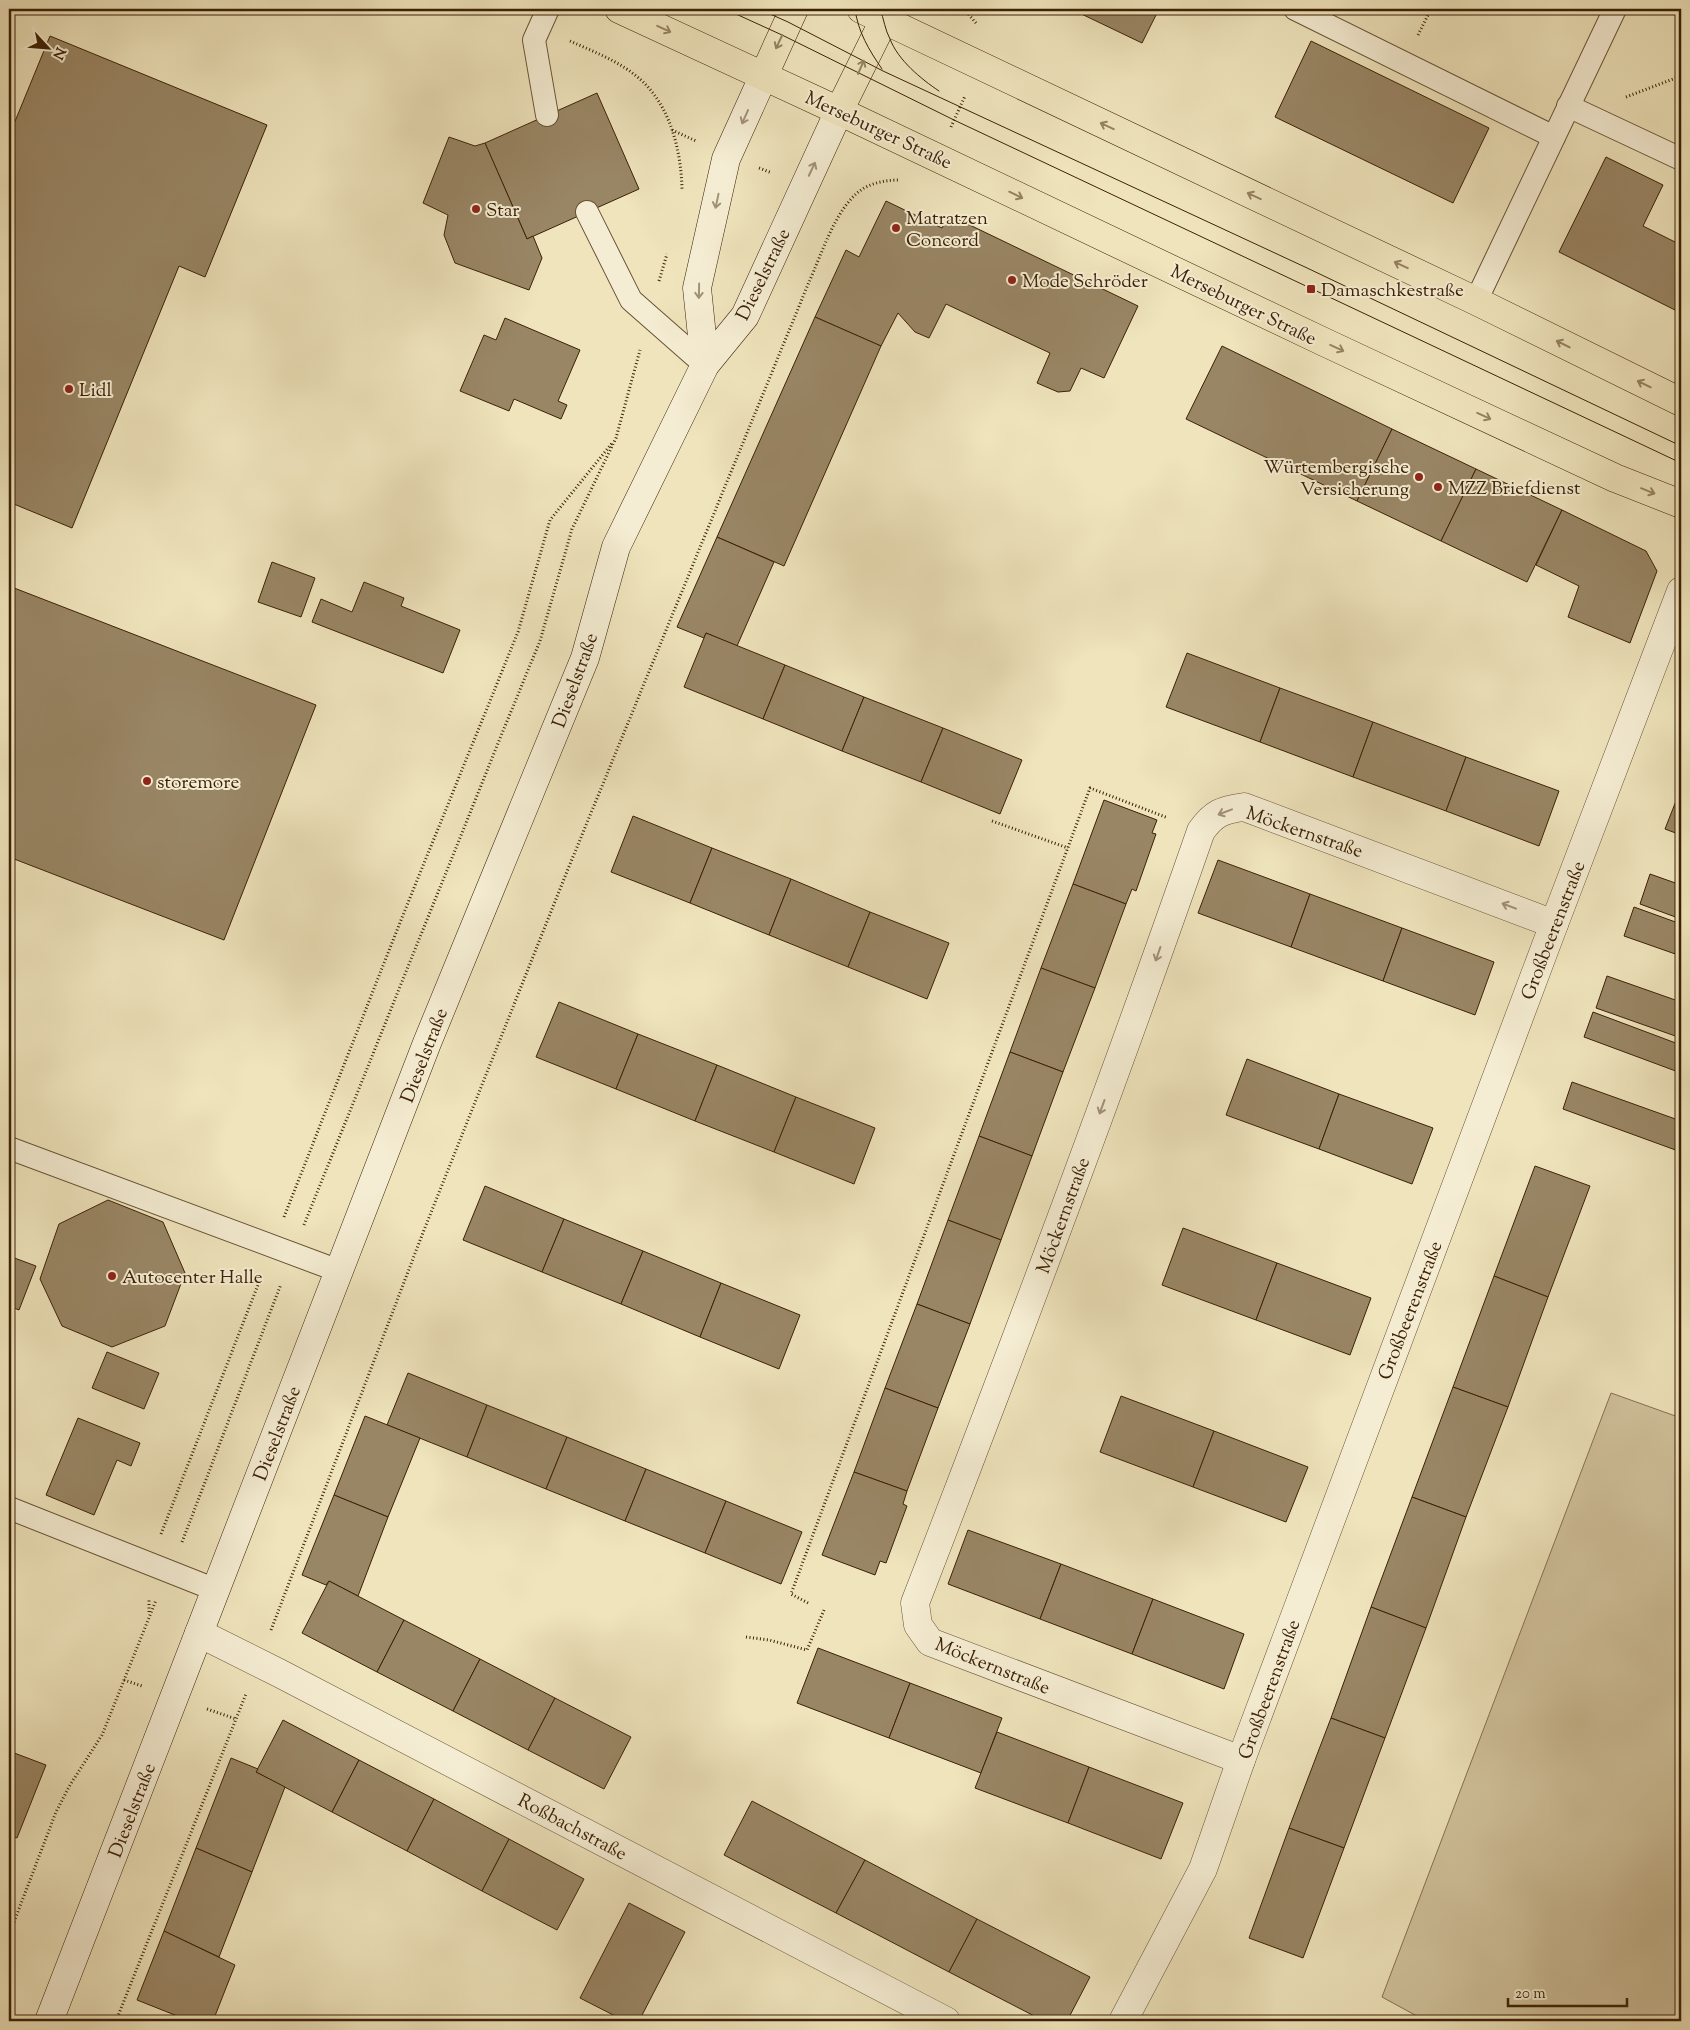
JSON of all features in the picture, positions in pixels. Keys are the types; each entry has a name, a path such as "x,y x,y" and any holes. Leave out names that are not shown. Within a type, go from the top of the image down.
{"main road":[{"name":"Merseburger Straße","path":"619,9 764,75 1606,474 1681,504"},
{"path":"764,75 794,9"},
{"path":"840,111 878,12 980,65 1476,301 1681,402"}],"street":[{"path":"705,365 697,288 726,159 764,75"},
{"name":"Dieselstraße","path":"49,2021 441,1009 585,658 616,546 705,365 745,316 840,111"},
{"name":"Großbeerenstraße","path":"1123,2021 1203,1869 1241,1760 1554,924 1681,591"},
{"name":"Möckernstraße","path":"1241,1760 930,1642 918,1625 915,1602 1008,1361 1144,996 1201,831 1211,818 1227,809 1244,807 1554,924"},
{"name":"Roßbachstraße","path":"199,1633 946,2021"}],"lane":[{"path":"1295,9 1554,137"},
{"path":"1476,301 1615,9"},
{"path":"544,18 534,40 547,115"},
{"path":"1568,106 1681,159"},
{"path":"587,212 631,300 705,365"},
{"path":"9,1148 339,1271"},
{"path":"9,1508 216,1590"}],"path":[{"path":"501,9 544,18 601,55 635,74 658,100 672,130"},
{"path":"116,2021 258,1663 424,1230 568,869 832,232 852,197 866,187 885,181 899,180 923,184 980,65"},
{"path":"9,1936 56,1812 70,1785 102,1734 149,1614 160,1568 283,1250 403,915 518,632 550,520 616,438 572,529 540,641 466,822 283,1250 160,1568 149,1614"},
{"path":"808,1603 791,1594 1090,788 1201,831"},
{"path":"992,820 1068,848"},
{"path":"746,1637 770,1640 807,1650 824,1610"}],"shaded area":[{"path":"1611,1393 1681,1418 1681,2021 1426,2021 1382,1997"}],"building":[{"path":"1071,9 1159,9 1142,43"},
{"name":"Lidl","path":"50,36 267,125 205,277 179,266 72,528 9,502 9,136"},
{"path":"1311,41 1489,128 1453,203 1275,117"},
{"path":"597,93 639,189 527,239 485,143"},
{"name":"Star","path":"449,137 475,146 485,143 527,239 533,236 542,258 529,290 455,263 444,235 448,215 423,203"},
{"path":"1606,157 1663,185 1643,226 1681,245 1681,313 1559,252"},
{"path":"886,201 942,228 949,215 1138,306 1104,378 1081,368 1070,391 1058,392 1037,383 1050,353 946,304 929,338 915,332 898,313 881,346 815,317 846,250 859,257"},
{"path":"815,317 881,346 784,566 717,537"},
{"path":"505,318 580,350 558,401 567,405 561,419 514,399 509,411 460,391 484,335 496,340"},
{"path":"1222,346 1392,429 1357,501 1186,419"},
{"path":"1392,429 1476,469 1441,541 1357,501"},
{"path":"1476,469 1562,510 1527,582 1441,541"},
{"path":"1562,510 1646,551 1657,571 1630,643 1568,617 1579,586 1536,565"},
{"path":"717,537 774,562 737,646 706,633 704,638 677,627"},
{"path":"272,562 315,578 301,617 258,602"},
{"path":"364,582 404,598 401,606 460,630 443,673 312,622 321,599 352,612"},
{"name":"storemore","path":"9,586 316,705 224,940 9,857"},
{"path":"706,633 785,665 763,719 684,687"},
{"path":"1187,653 1280,688 1260,742 1166,707"},
{"path":"785,665 864,697 842,751 763,719"},
{"path":"1280,688 1373,722 1353,777 1260,742"},
{"path":"864,697 943,728 921,782 842,751"},
{"path":"1373,722 1466,757 1446,811 1353,777"},
{"path":"943,728 1022,760 1000,814 921,782"},
{"path":"1466,757 1559,791 1539,846 1446,811"},
{"path":"1104,800 1157,820 1152,833 1156,834 1136,891 1132,889 1126,904 1073,884"},
{"path":"1676,801 1681,803 1681,835 1665,829"},
{"path":"633,816 712,848 690,903 611,872"},
{"path":"712,848 791,879 769,935 690,903"},
{"path":"1218,860 1310,894 1291,947 1198,913"},
{"path":"1650,874 1681,885 1681,919 1640,904"},
{"path":"791,879 870,912 848,967 769,935"},
{"path":"1073,884 1126,904 1095,988 1041,968"},
{"path":"1310,894 1402,928 1383,981 1291,947"},
{"path":"1634,907 1681,924 1681,956 1624,936"},
{"path":"870,912 949,943 927,999 848,967"},
{"path":"1402,928 1494,962 1475,1015 1383,981"},
{"path":"1041,968 1095,988 1063,1072 1010,1052"},
{"path":"1607,976 1681,1002 1681,1038 1596,1008"},
{"path":"559,1002 638,1034 616,1089 536,1057"},
{"path":"1593,1012 1681,1045 1681,1073 1584,1037"},
{"path":"638,1034 717,1065 695,1121 616,1089"},
{"path":"1010,1052 1063,1072 1032,1156 979,1136"},
{"path":"1247,1059 1339,1094 1319,1149 1226,1115"},
{"path":"717,1065 796,1097 774,1152 695,1121"},
{"path":"1572,1082 1681,1121 1681,1152 1563,1109"},
{"path":"1339,1094 1433,1128 1412,1184 1319,1149"},
{"path":"796,1097 875,1128 854,1184 774,1152"},
{"path":"979,1136 1032,1156 1001,1240 948,1220"},
{"path":"1535,1166 1590,1186 1548,1297 1494,1276"},
{"path":"485,1186 564,1219 542,1272 463,1240"},
{"name":"Autocenter Halle","path":"108,1200 163,1222 185,1273 165,1326 112,1347 62,1326 40,1279 59,1224"},
{"path":"564,1219 643,1251 621,1304 542,1272"},
{"path":"948,1220 1001,1240 970,1324 917,1304"},
{"path":"1183,1228 1277,1263 1256,1320 1162,1285"},
{"path":"643,1251 721,1283 700,1337 621,1304"},
{"path":"9,1256 36,1266 19,1310 9,1306"},
{"path":"1277,1263 1371,1298 1350,1355 1256,1320"},
{"path":"1494,1276 1548,1297 1508,1407 1453,1387"},
{"path":"721,1283 800,1315 779,1369 700,1337"},
{"path":"917,1304 970,1324 938,1408 885,1388"},
{"path":"107,1352 159,1373 144,1409 92,1388"},
{"path":"408,1373 487,1405 467,1457 387,1425"},
{"path":"1453,1387 1508,1407 1466,1517 1412,1497"},
{"path":"885,1388 938,1408 907,1491 854,1472"},
{"path":"1121,1396 1214,1431 1193,1487 1100,1452"},
{"path":"487,1405 567,1437 546,1489 467,1457"},
{"path":"365,1416 420,1438 388,1517 334,1495"},
{"path":"78,1418 140,1443 131,1466 117,1460 94,1515 46,1495"},
{"path":"1214,1431 1308,1467 1286,1522 1193,1487"},
{"path":"567,1437 646,1469 625,1521 546,1489"},
{"path":"646,1469 726,1501 705,1553 625,1521"},
{"path":"854,1472 907,1491 903,1504 907,1506 886,1563 880,1561 875,1575 822,1555"},
{"path":"334,1495 388,1517 358,1596 329,1581 326,1585 302,1575"},
{"path":"1412,1497 1466,1517 1426,1628 1371,1607"},
{"path":"726,1501 802,1532 781,1584 705,1553"},
{"path":"968,1530 1061,1564 1040,1619 948,1584"},
{"path":"1061,1564 1153,1599 1132,1654 1040,1619"},
{"path":"329,1581 404,1620 377,1672 302,1633"},
{"path":"1153,1599 1244,1634 1224,1689 1132,1654"},
{"path":"1371,1607 1426,1628 1385,1738 1331,1718"},
{"path":"404,1620 480,1659 453,1711 377,1672"},
{"path":"818,1648 910,1683 889,1738 797,1703"},
{"path":"480,1659 555,1698 528,1750 453,1711"},
{"path":"910,1683 1002,1718 981,1773 889,1738"},
{"path":"555,1698 631,1737 604,1789 528,1750"},
{"path":"1331,1718 1385,1738 1344,1848 1289,1828"},
{"path":"283,1720 359,1760 332,1812 256,1772"},
{"path":"997,1732 1089,1767 1068,1823 975,1788"},
{"path":"9,1751 46,1765 17,1838 9,1835"},
{"path":"231,1758 258,1769 256,1772 285,1787 252,1872 196,1848"},
{"path":"359,1760 434,1799 407,1851 332,1812"},
{"path":"1089,1767 1183,1803 1161,1859 1068,1823"},
{"path":"434,1799 509,1839 482,1891 407,1851"},
{"path":"752,1801 865,1860 836,1913 724,1855"},
{"path":"1289,1828 1344,1848 1303,1958 1249,1938"},
{"path":"509,1839 584,1879 557,1930 482,1891"},
{"path":"196,1848 252,1872 219,1957 164,1931"},
{"path":"865,1860 977,1919 949,1972 836,1913"},
{"path":"629,1903 685,1932 639,2021 625,2021 580,1998"},
{"path":"977,1919 1090,1977 1067,2021 1044,2021 949,1972"},
{"path":"164,1931 235,1965 213,2021 190,2021 137,2000"}],"tram line":[{"path":"725,9 954,120 1681,463"},
{"path":"759,9 883,71 1305,267 1681,446"},
{"path":"855,9 856,17 865,40 882,69"},
{"path":"880,9 888,36 898,54 918,75 939,91"}],"place":[{"name":"Star","path":"476,209"},
{"name":"Matratzen Concord","path":"896,228"},
{"name":"Mode Schröder","path":"1012,280"},
{"name":"Damaschkestraße","path":"1311,289"},
{"name":"Lidl","path":"69,389"},
{"name":"Würtembergische Versicherung","path":"1419,477"},
{"name":"MZZ Briefdienst","path":"1438,487"},
{"name":"storemore","path":"147,781"},
{"name":"Autocenter Halle","path":"112,1276"}]}
